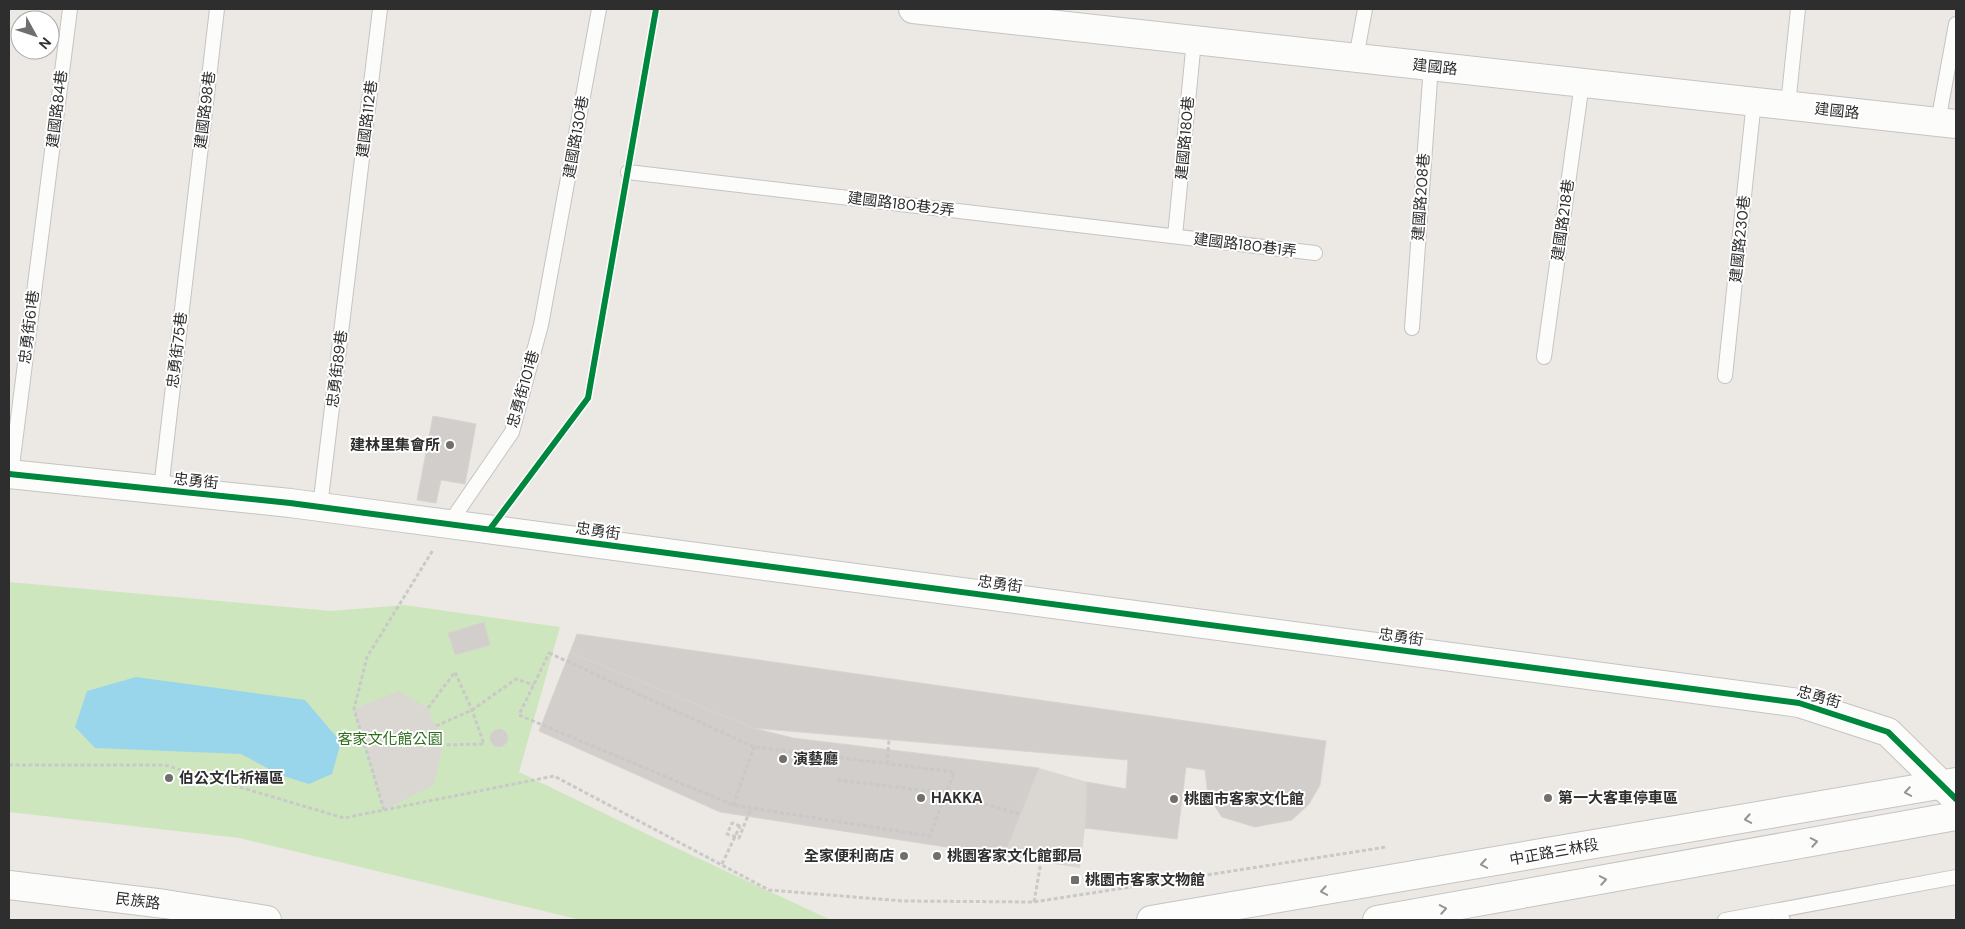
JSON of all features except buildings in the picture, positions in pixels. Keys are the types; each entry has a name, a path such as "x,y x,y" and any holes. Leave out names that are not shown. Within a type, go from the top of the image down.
{"street":[{"name":"建國路","path":"914,9 1947,123"},
{"name":"忠勇街","path":"10,474 320,507 1799,702 1888,732 1951,789"},
{"name":"中正路三林段","path":"1151,920 1951,789"},
{"path":"1377,920 1956,816"},
{"name":"民族路","path":"9,886 165,904 267,920"}],"lane":[{"name":"建國路84巷","path":"48,180 70,9"},
{"name":"建國路98巷","path":"193,211 217,9"},
{"name":"建國路112巷","path":"353,230 380,9"},
{"name":"建國路130巷","path":"552,266 599,9"},
{"path":"1356,58 1365,9"},
{"path":"1788,105 1798,9"},
{"path":"1947,123 1956,24"},
{"name":"建國路180巷","path":"1175,236 1194,40"},
{"name":"建國路208巷","path":"1412,328 1431,66"},
{"name":"建國路218巷","path":"1544,357 1582,83"},
{"name":"建國路230巷","path":"1725,376 1754,101"},
{"name":"建國路180巷2弄","path":"628,172 1175,236"},
{"name":"忠勇街61巷","path":"10,474 48,180"},
{"name":"忠勇街75巷","path":"160,490 193,211"},
{"name":"忠勇街89巷","path":"320,507 353,230"},
{"name":"建國路180巷1弄","path":"1175,236 1315,253"},
{"name":"忠勇街101巷","path":"448,524 512,432 541,325 552,266"},
{"path":"1725,920 1778,916 1956,877"}],"path":[{"path":"384,810 354,709 367,658 448,524"},
{"path":"549,653 754,747 954,772 930,836 733,805 520,715 534,685 549,653"},
{"path":"428,708 455,672 472,710 484,744 443,745"},
{"path":"436,726 472,710 516,680 534,685"},
{"path":"887,764 889,740"},
{"path":"733,805 754,747"},
{"path":"9,766 165,765 344,818 554,776 769,890 903,901 1034,902 1395,846"},
{"path":"837,780 946,794 1020,814"},
{"path":"722,864 740,826 732,822 727,834 739,838 751,808"},
{"path":"1034,902 1041,862"}],"green space":[{"name":"客家文化館公園","path":"9,582 331,611 404,605 560,627 519,772 831,920 581,920 239,838 9,812"}],"shaded area":[{"path":"399,691 428,708 443,745 434,785 384,810 354,709"},
{"path":"1039,768 1087,782 1085,828 1080,868 1004,856"}],"water":[{"path":"136,677 305,700 341,742 332,774 309,784 280,775 241,754 95,748 75,727 87,691"}],"cycle path":[{"path":"490,529 588,398 656,9"},
{"path":"9,474 290,503 1799,703 1888,732 1956,799"}],"place":[{"name":"建林里集會所","path":"450,445"},
{"name":"演藝廳","path":"783,759"},
{"name":"伯公文化祈福區","path":"169,778"},
{"name":"HAKKA","path":"921,798"},
{"name":"第一大客車停車區","path":"1548,798"},
{"name":"桃園市客家文化館","path":"1174,799"},
{"name":"全家便利商店","path":"904,856"},
{"name":"桃園客家文化館郵局","path":"937,856"},
{"name":"桃園市客家文物館","path":"1075,880"}]}
